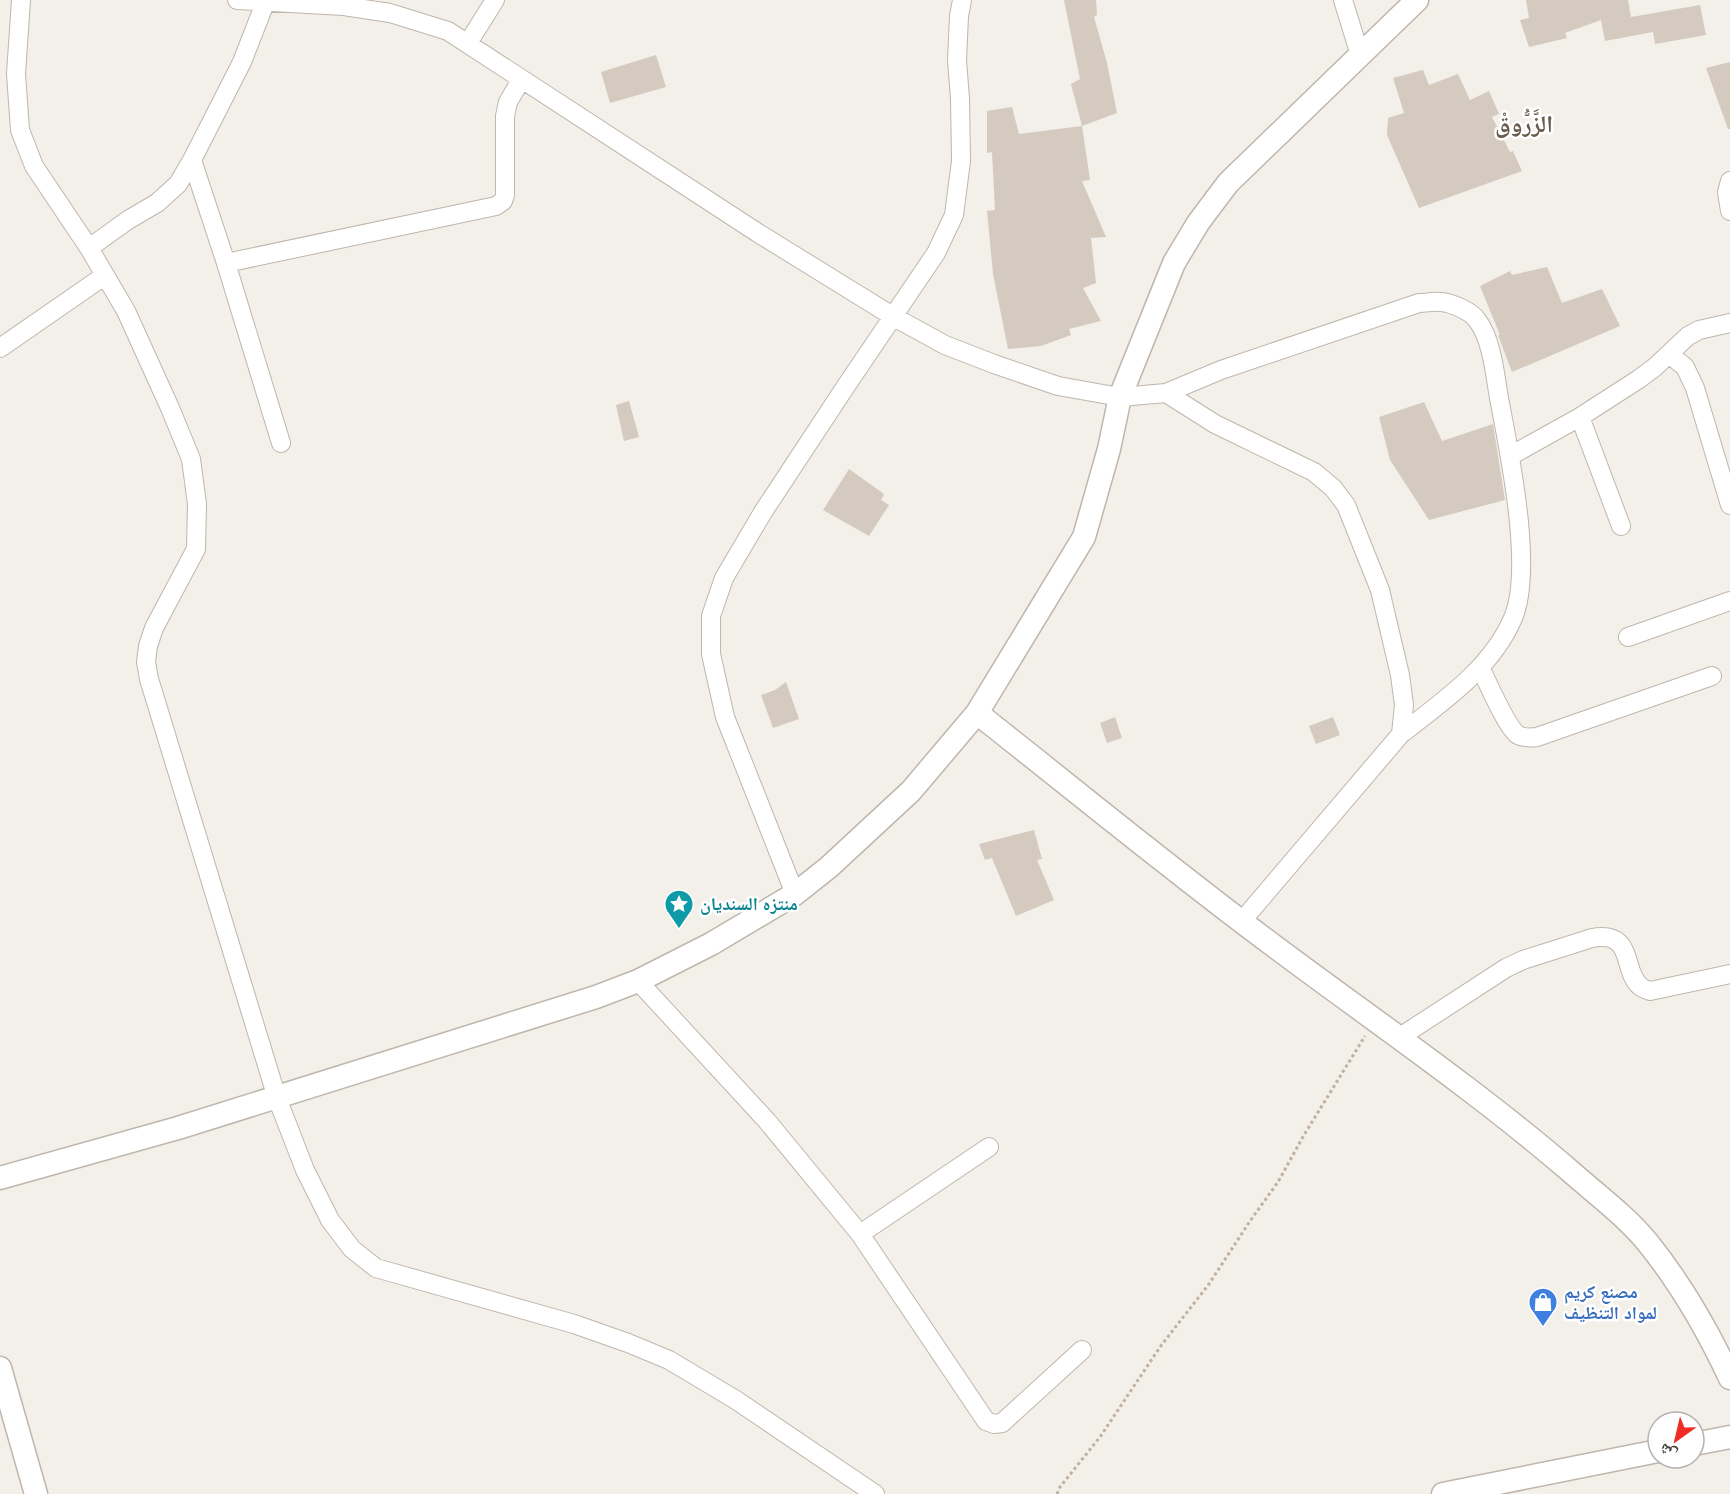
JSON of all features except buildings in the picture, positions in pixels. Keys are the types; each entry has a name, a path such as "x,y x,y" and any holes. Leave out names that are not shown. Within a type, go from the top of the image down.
{"street":[{"path":"21,0 15,74 20,130 33,166 89,248 126,311 191,459 197,504 196,549 154,628 146,662 154,702 277,1098 305,1170 330,1220 352,1249 376,1268 574,1324 669,1360 736,1400 875,1494"},
{"path":"237,0 344,6 390,13 448,31 758,233 894,317 945,345 1058,386 1120,397 1167,393 1221,370 1419,303 1441,302 1460,308 1477,319 1489,344 1510,456 1521,566 1514,616 1501,641 1480,667 1401,734 1241,922"},
{"path":"468,43 495,0"},
{"path":"795,894 724,717 711,654 711,616 724,578 763,512 936,253 954,215 961,161 957,60 958,16 962,0"},
{"path":"1343,0 1360,55"},
{"path":"0,1178 277,1098 556,1011 638,981 711,944 795,894 829,867 911,791 977,713 1084,537 1109,449 1120,397 1174,263 1198,223 1228,183 1417,0"},
{"path":"89,248 157,202 178,184 242,62 265,3"},
{"path":"226,263 500,204 505,195 505,116 508,102 521,80"},
{"path":"192,160 281,444"},
{"path":"1730,181 1727,192 1730,211"},
{"path":"0,348 104,276"},
{"path":"1510,456 1580,417 1639,379 1688,336 1699,330 1730,323"},
{"path":"1669,354 1685,367 1695,388 1730,505"},
{"path":"1167,393 1215,424 1314,472 1333,488 1347,505 1380,590 1401,675 1404,705 1401,734"},
{"path":"1580,417 1621,525"},
{"path":"1628,637 1730,601"},
{"path":"1480,667 1516,734 1528,738 1537,737 1712,676"},
{"path":"977,713 1241,922 1400,1037 1538,1144 1618,1213 1647,1241 1668,1269 1712,1341 1730,1378"},
{"path":"1400,1037 1506,968 1523,960 1602,936 1615,941 1624,948 1635,980 1641,987 1650,991 1730,974"},
{"path":"638,981 767,1120 860,1234 986,1421 994,1424 1002,1423 1082,1350"},
{"path":"860,1234 989,1147"},
{"path":"0,1368 36,1494"},
{"path":"1706,1442 1730,1437"},
{"path":"1443,1494 1646,1453"}],"path":[{"path":"1057,1494 1059,1487 1101,1437 1160,1347 1209,1284 1278,1182 1331,1088 1374,1020"}],"place":[{"name":"منتزه السنديان","path":"679,930"},
{"name":"مصنع كريم لمواد التنظيف","path":"1543,1328"}],"district":[{"name":"الزَّرُّوقْ","path":"1524,123"}]}
